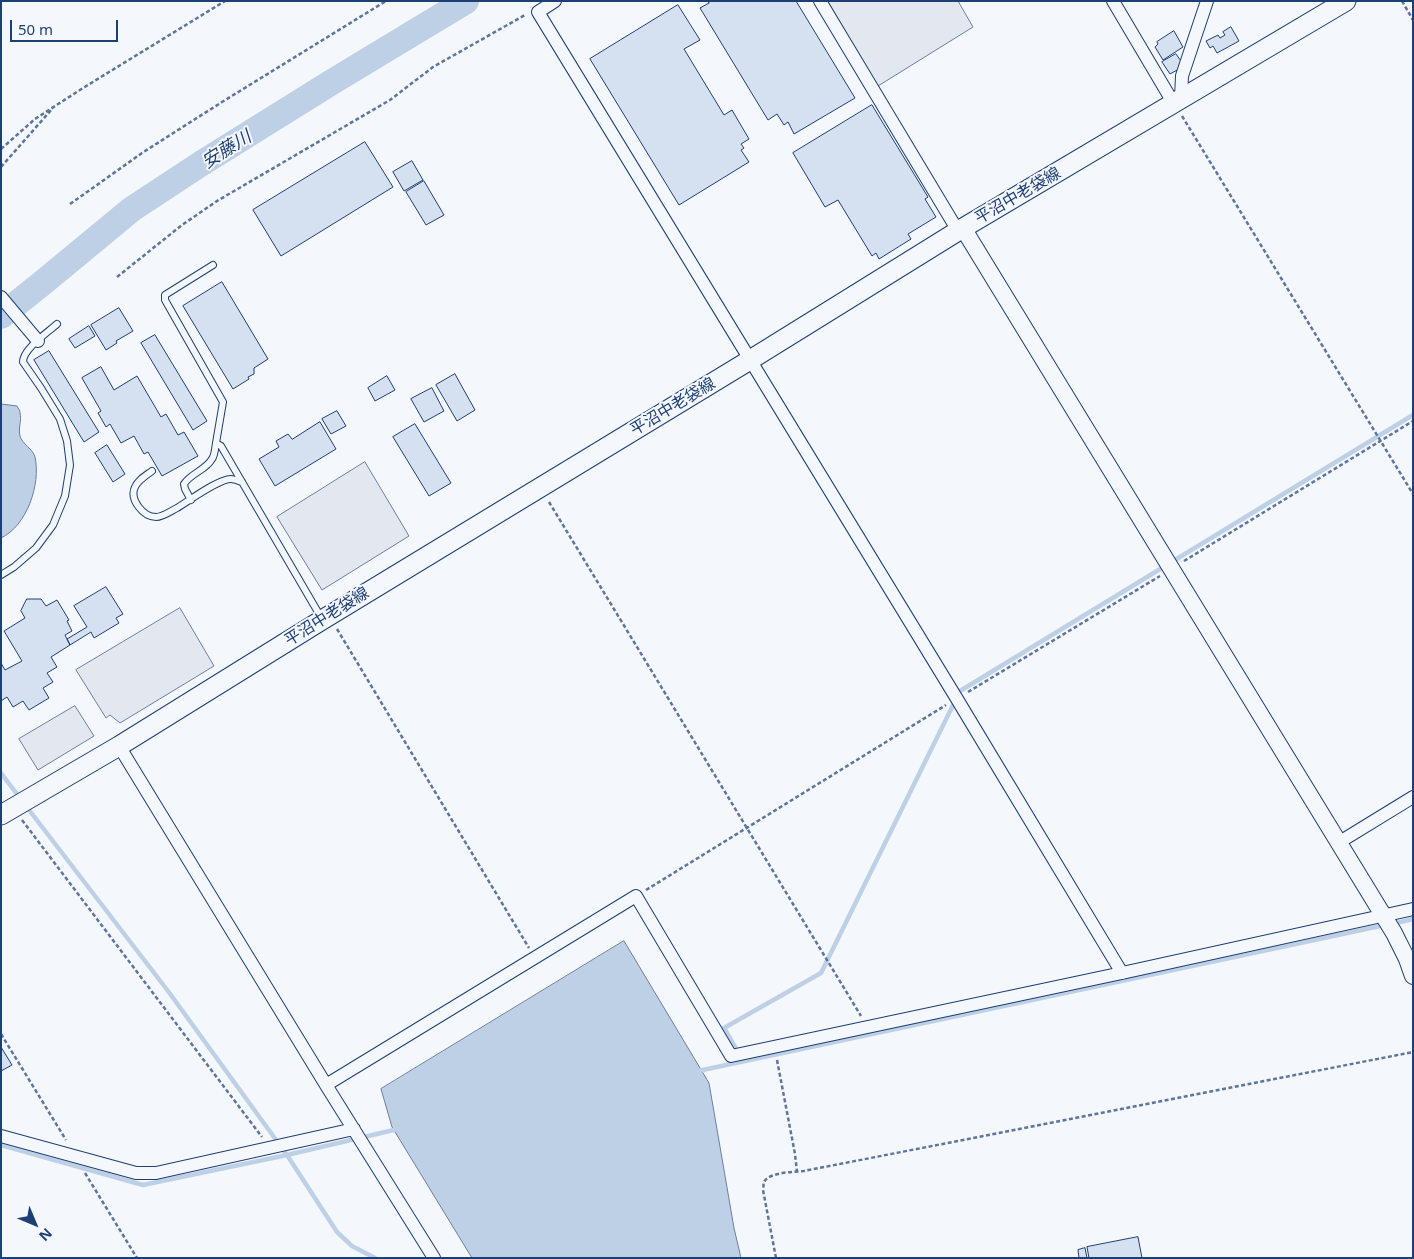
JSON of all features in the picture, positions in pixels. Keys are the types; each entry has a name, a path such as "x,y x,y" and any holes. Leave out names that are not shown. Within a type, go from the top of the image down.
{"main road":[{"name":"平沼中老袋線","path":"7,812 119,746 960,230 1346,1"}],"street":[{"path":"555,1 538,12 1122,973"},
{"path":"820,1 1383,915 1407,959 1413,976"},
{"path":"1113,1 1178,101"},
{"path":"1178,101 1182,76 1207,1"},
{"path":"1,297 38,341"},
{"path":"119,746 434,1258"},
{"path":"1338,843 1413,797"},
{"path":"326,1085 636,896 731,1056 1413,909"},
{"path":"1,1136 136,1173 156,1173 354,1129"}],"lane":[{"path":"191,500 184,484 208,465 213,458 223,402 165,300 165,296 213,265"},
{"path":"1,575 14,567 36,548 54,525 64,496 70,465 67,441 60,419 23,362 23,356 57,324"},
{"path":"216,443 221,446 326,618"},
{"path":"152,471 138,482 134,489 135,499 141,510 149,516 158,517 168,513 218,483 231,479 242,482"}],"path":[{"path":"1,149 35,119 225,1"},
{"path":"70,204 142,153 386,1"},
{"path":"1402,1 1413,20"},
{"path":"117,277 182,225 217,201 390,100 433,67 526,14 538,12"},
{"path":"1178,101 1413,494"},
{"path":"1,167 55,106"},
{"path":"540,488 867,1027"},
{"path":"326,618 534,958"},
{"path":"636,896 957,699"},
{"path":"7,812 270,1148"},
{"path":"1,1034 76,1156"},
{"path":"775,1047 796,1154 797,1172"},
{"path":"776,1258 763,1190 764,1182 776,1174 797,1172 1413,1052"},
{"path":"90,1160 85,1175 137,1258"}],"shaded area":[{"path":"828,1 958,1 973,27 878,86"},
{"path":"365,462 409,536 322,590 277,517"},
{"path":"180,608 214,666 120,723 110,715 106,718 76,670"},
{"path":"75,706 94,736 38,770 19,739"}],"water":[{"path":"1,404 17,406 19,409 20,436 34,454 36,479 34,491 25,514 10,532 1,538"},
{"path":"624,941 709,1083 741,1258 472,1258 392,1127 381,1089"}],"building":[{"path":"707,1 796,1 855,98 794,134 788,122 784,125 777,114 768,120 700,8 709,3"},
{"path":"678,5 700,40 684,49 724,115 732,110 749,139 741,144 744,148 741,150 749,162 679,205 590,59"},
{"path":"1231,27 1239,41 1217,53 1213,46 1210,48 1206,41 1218,35 1220,38 1225,35 1223,32"},
{"path":"1174,31 1183,47 1163,60 1155,47 1158,44 1157,42"},
{"path":"1176,54 1181,61 1179,69 1170,74 1162,62"},
{"path":"872,105 928,197 925,199 936,217 908,234 911,239 879,259 876,253 872,256 838,200 825,207 793,153"},
{"path":"365,142 393,187 281,256 253,210"},
{"path":"412,161 423,180 404,191 393,172"},
{"path":"424,181 444,215 426,225 406,192"},
{"path":"222,282 268,359 254,368 254,374 248,377 249,379 233,389 183,306"},
{"path":"119,308 133,331 116,341 117,343 106,350 91,325"},
{"path":"89,326 95,336 75,348 69,339"},
{"path":"155,335 207,421 193,430 141,343"},
{"path":"49,351 99,432 84,442 34,360"},
{"path":"101,367 114,390 137,376 161,417 166,414 178,435 184,432 198,456 162,476 148,452 144,454 134,436 121,443 110,424 106,427 98,413 101,411 82,378"},
{"path":"455,374 475,410 457,421 436,385"},
{"path":"387,376 395,390 375,401 368,388"},
{"path":"432,388 444,411 424,422 411,399"},
{"path":"337,411 346,426 331,434 322,419"},
{"path":"320,422 336,449 275,486 259,459 279,447 276,441 288,434 292,439"},
{"path":"415,424 451,483 429,496 393,437"},
{"path":"107,445 125,474 113,482 95,453"},
{"path":"106,587 123,614 116,618 119,623 94,638 91,632 70,645 67,639 87,627 74,606"},
{"path":"27,599 41,599 46,606 57,600 69,620 67,621 72,631 65,635 70,645 51,657 57,667 47,673 53,682 43,688 49,698 29,710 23,701 13,707 7,697 1,701 1,663 5,670 22,661 4,631 25,618 21,611"},
{"path":"1,1047 12,1065 1,1071"},
{"path":"1138,1237 1142,1258 1089,1258 1087,1247"},
{"path":"1085,1248 1087,1258 1079,1258 1078,1250"}],"waterway":[{"name":"安藤川","path":"1,316 132,209 332,82 466,1"},
{"path":"738,1052 724,1028 821,973 960,691 1413,415"},
{"path":"1,773 20,798"},
{"path":"26,806 168,991 287,1155 337,1232 352,1246 375,1258"},
{"path":"1392,924 1413,919"},
{"path":"698,1071 1385,925"},
{"path":"1,1145 143,1185 287,1155 398,1129"}]}
